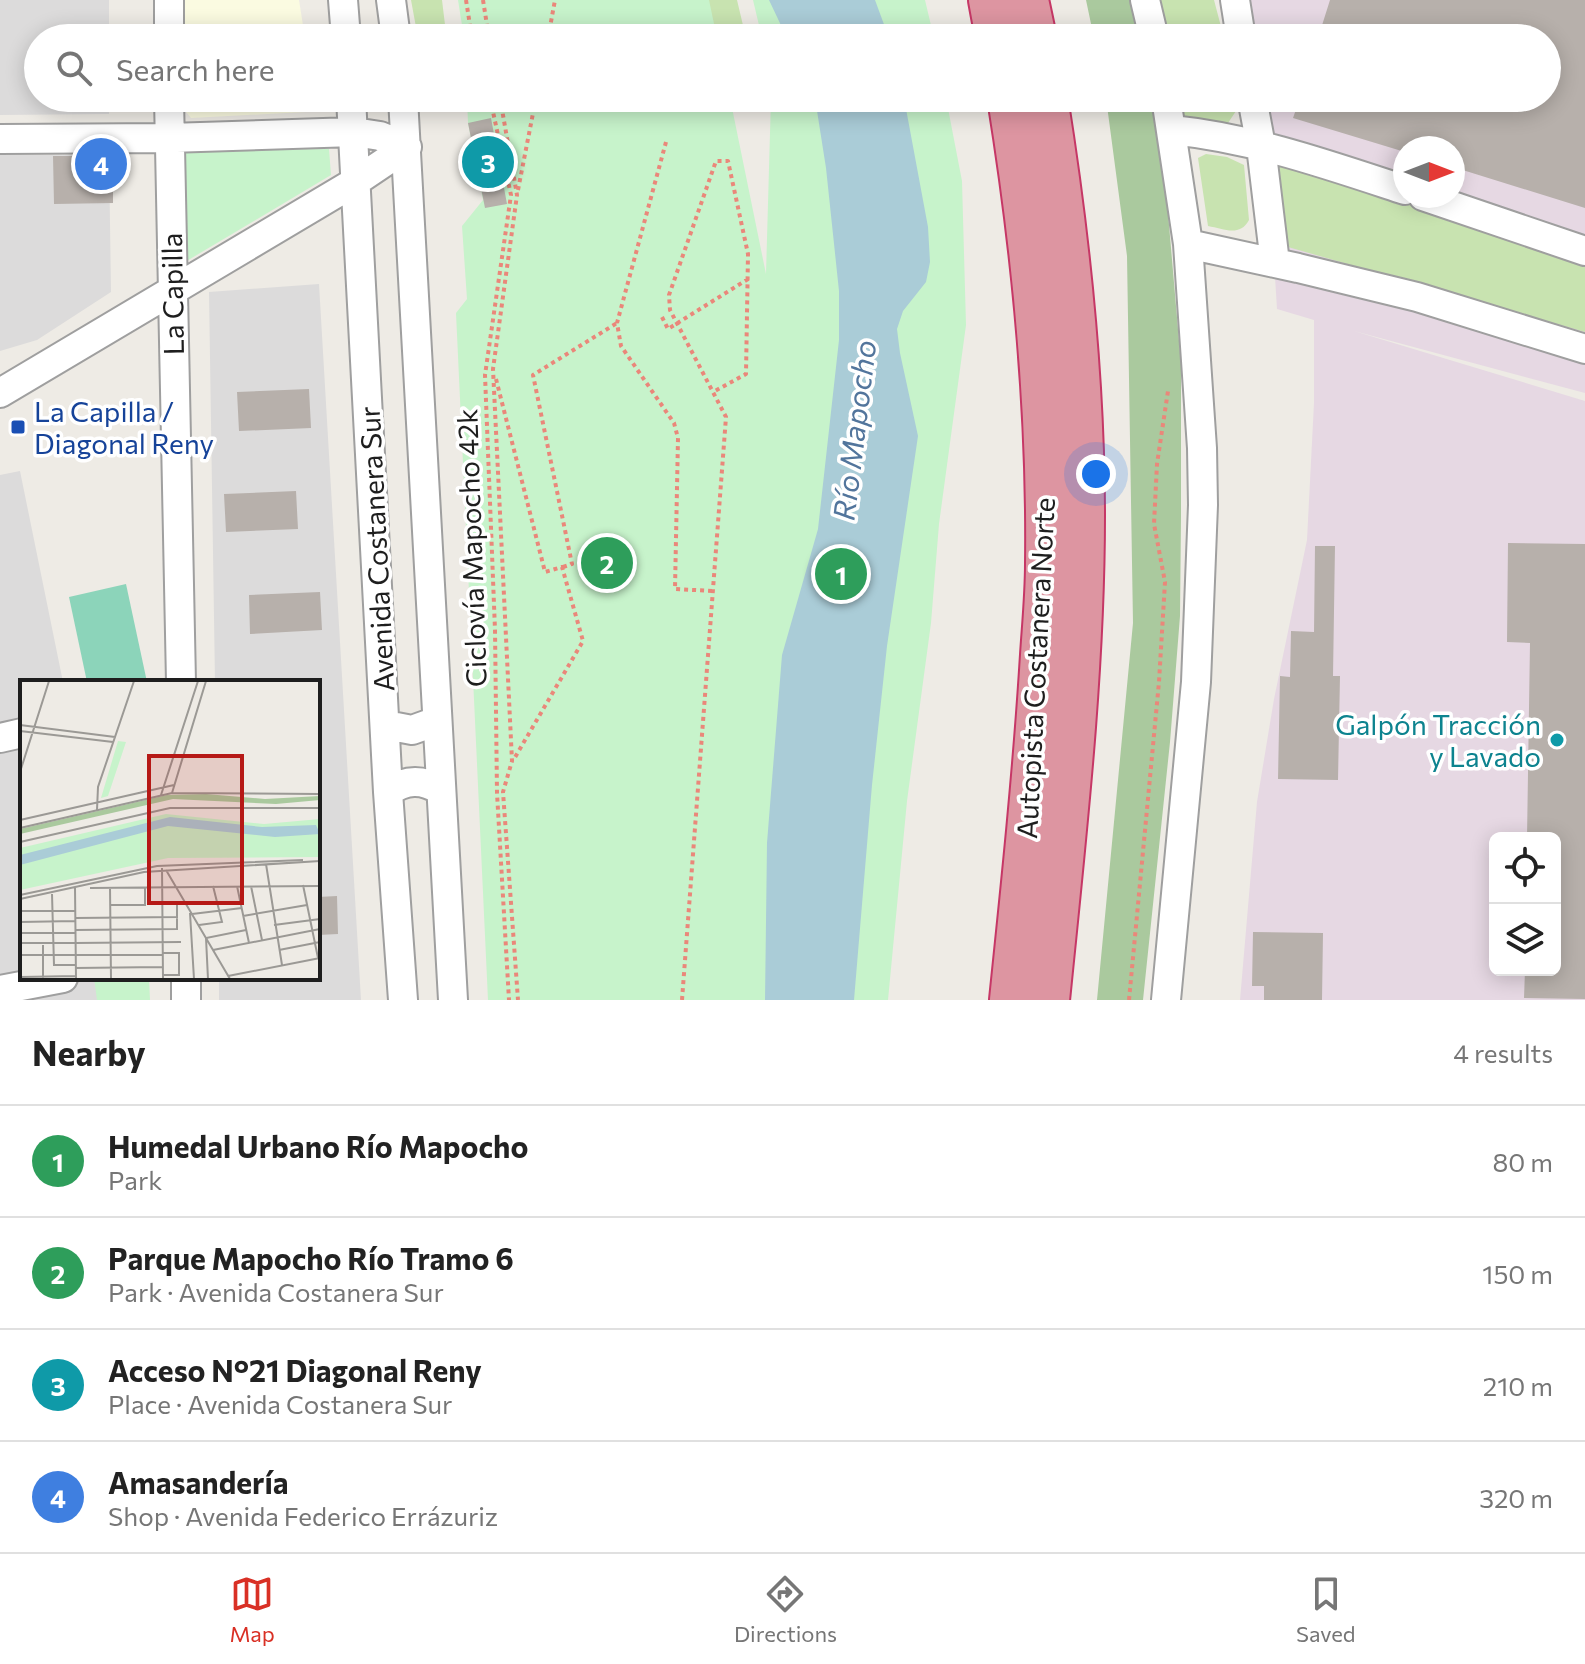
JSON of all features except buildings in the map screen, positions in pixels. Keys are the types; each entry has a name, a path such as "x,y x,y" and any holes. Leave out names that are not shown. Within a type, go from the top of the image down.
{"highway":[{"path":"989,0 993,24"},
{"path":"1028,0 1033,24"},
{"name":"Autopista Costanera Norte","path":"1010,112 1035,291 1045,463 1046,552 1035,754 1010,1000"},
{"name":"Autopista Costanera Norte","path":"1049,112 1071,266 1080,392 1084,516 1078,681 1049,1000"}],"street":[{"path":"169,0 169,24"},
{"path":"343,0 345,24"},
{"path":"391,0 394,24"},
{"path":"1145,0 1151,24"},
{"path":"1235,0 1239,24"},
{"name":"La Capilla","path":"169,112 181,680"},
{"name":"Avenida Costanera Sur","path":"352,112 388,792 403,1000"},
{"name":"Avenida Costanera Sur","path":"404,112 453,1000"},
{"path":"1166,1000 1192,734 1202,564 1202,448 1188,244 1169,112"},
{"path":"1255,112 1275,263"},
{"path":"1172,130 1261,146 1393,186"},
{"path":"0,139 354,132 380,136 407,147"},
{"path":"0,393 172,293 407,147"},
{"path":"1458,208 1585,251"},
{"path":"1188,244 1417,297 1585,349"},
{"path":"386,725 412,730 425,728 437,721"},
{"path":"0,738 20,733"},
{"path":"388,792 405,783 417,782 440,790"},
{"path":"0,990 52,980"}],"path":[{"path":"466,0 470,24"},
{"path":"483,0 487,24"},
{"path":"551,24 555,0"},
{"name":"Ciclovía Mapocho 42k","path":"493,112 511,195 485,375 495,630 497,793 509,1000"},
{"path":"502,112 517,195"},
{"path":"512,761 493,369 517,195 533,112"},
{"path":"666,142 617,323 621,346 674,423 678,438 675,589 713,591"},
{"path":"682,1000 726,417 670,310 669,295 716,161 728,161 748,254 746,374 713,392"},
{"path":"662,317 668,329 748,279"},
{"path":"493,369 545,572 572,564 533,375 617,323"},
{"path":"1129,1000 1161,654 1165,582 1154,524 1157,464 1168,391"},
{"path":"518,1000 503,792 512,761 583,641 562,567"}],"shaded area":[{"path":"0,0 109,0 109,24 24,24 24,112 109,114 0,115"},
{"path":"183,0 299,0 303,24 183,24"},
{"path":"1238,0 1585,0 1585,393 1354,331 1585,401 1585,1000 1240,1000 1257,802 1274,699 1307,540 1314,403 1314,320 1277,309 1266,133 1262,112 1561,112 1561,24 1243,24"},
{"path":"186,112 306,112 191,118"},
{"path":"0,155 109,155 111,292 37,340 0,351"},
{"path":"319,284 361,1000 219,1000 219,980 320,980 320,680 215,680 209,292"},
{"path":"20,471 63,680 20,680 20,980 97,980 99,1000 0,1000 0,475"}],"green space":[{"path":"411,0 442,0 445,24 415,24"},
{"path":"458,0 709,0 714,24 462,24"},
{"path":"603,0 737,0 743,24 598,24"},
{"path":"753,0 925,0 931,24 759,24"},
{"path":"1086,0 1131,0 1136,24 1091,24"},
{"path":"1155,0 1214,0 1220,24 1159,24"},
{"path":"468,112 733,112 766,274 771,112 949,112 962,181 966,325 939,524 931,623 907,801 888,1000 488,1000 456,313 467,299 462,226 483,200"},
{"path":"1108,112 1153,112 1166,190 1181,364 1180,616 1143,1000 1097,1000 1133,623 1127,256"},
{"path":"1177,112 1235,112 1226,126 1178,117"},
{"path":"329,149 331,175 185,262 185,150"},
{"path":"1206,154 1227,157 1244,165 1249,220 1241,229 1208,226 1198,158"},
{"path":"1293,166 1393,198 1393,208 1423,208 1585,260 1585,332 1288,247 1276,167"},
{"path":"126,584 147,680 87,680 69,597"},
{"path":"94,980 149,980 150,1000 97,1000"}],"water":[{"path":"769,0 875,0 884,24 780,24"},
{"name":"Río Mapocho","path":"817,112 907,112 928,227 930,262 926,282 903,311 897,329 918,436 887,646 854,1000 765,1000 767,843 782,655 818,529 839,340 839,291"}],"place":[{"name":"Acceso N°21 Diagonal Reny","path":"488,162"},
{"name":"Amasandería","path":"101,164"},
{"name":"La Capilla / Diagonal Reny","path":"18,427"},
{"name":"Parque Mapocho Río Tramo 6","path":"607,563"},
{"name":"Humedal Urbano Río Mapocho","path":"841,574"},
{"name":"Galpón Tracción y Lavado","path":"1557,740"}]}
